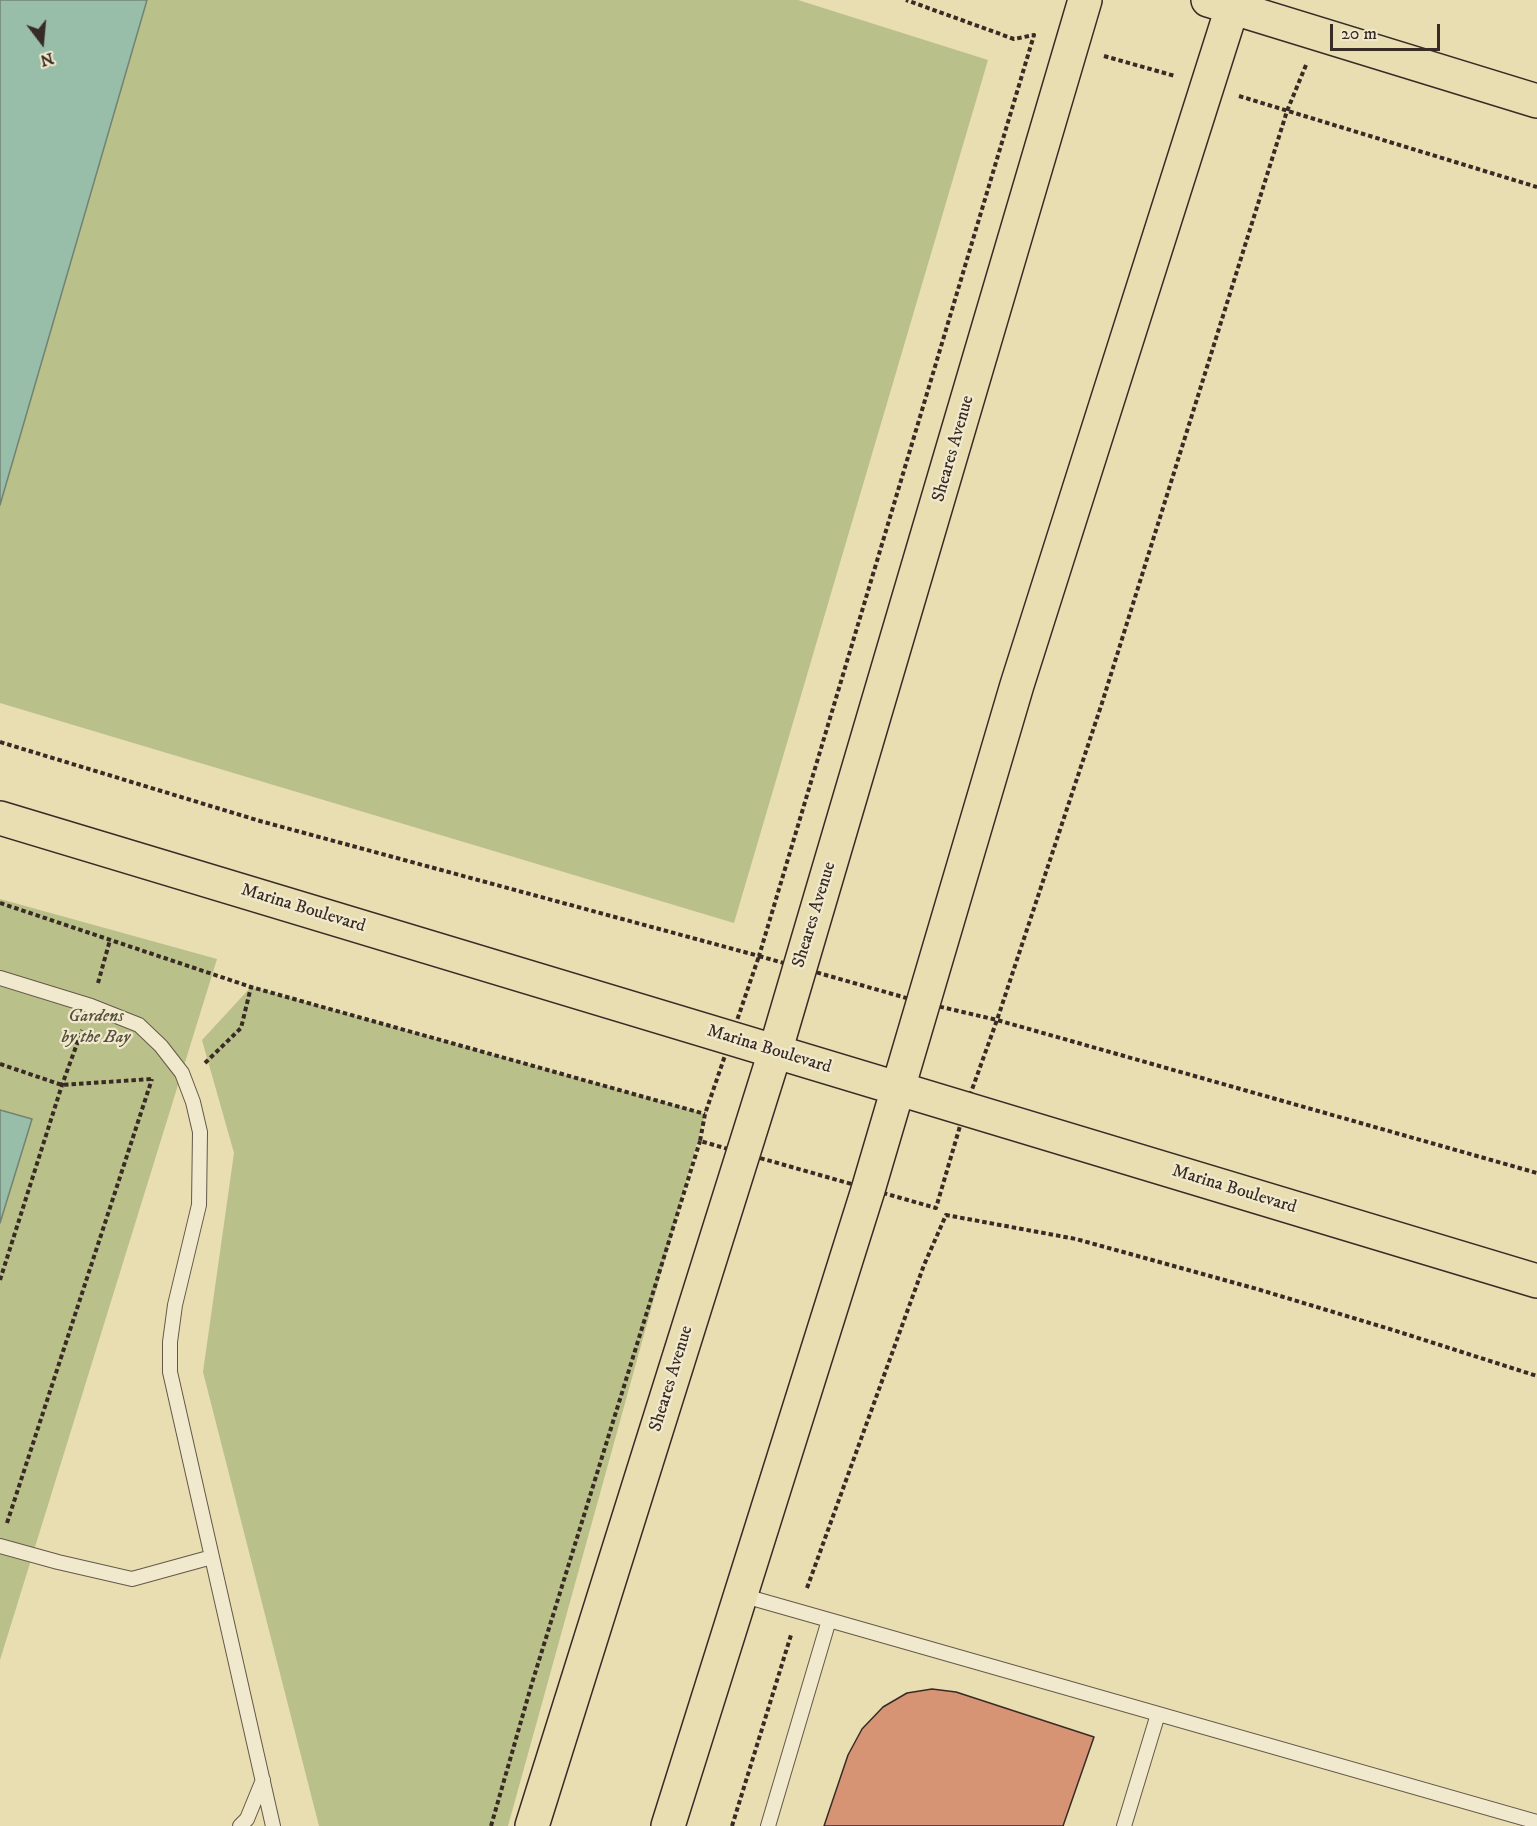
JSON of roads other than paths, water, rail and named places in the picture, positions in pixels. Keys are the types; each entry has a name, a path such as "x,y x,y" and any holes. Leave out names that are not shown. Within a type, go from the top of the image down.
{"main road":[{"name":"Sheares Avenue","path":"532,1826 775,1052 1085,0"},
{"path":"668,1826 898,1088 1017,685 1208,86 1220,4 1537,101"},
{"name":"Marina Boulevard","path":"0,818 1537,1281"}],"lane":[{"path":"0,978 91,1006 139,1025 161,1046 182,1073 193,1102 200,1132 200,1205 175,1305 170,1342 170,1372 273,1826"},
{"path":"0,1546 132,1579 212,1557"},
{"path":"741,1594 1534,1820"},
{"path":"768,1826 829,1620"},
{"path":"1124,1826 1158,1714"},
{"path":"240,1826 248,1819 263,1780"}],"park label":[{"name":"Gardens by the Bay","path":"96,1027"}]}
